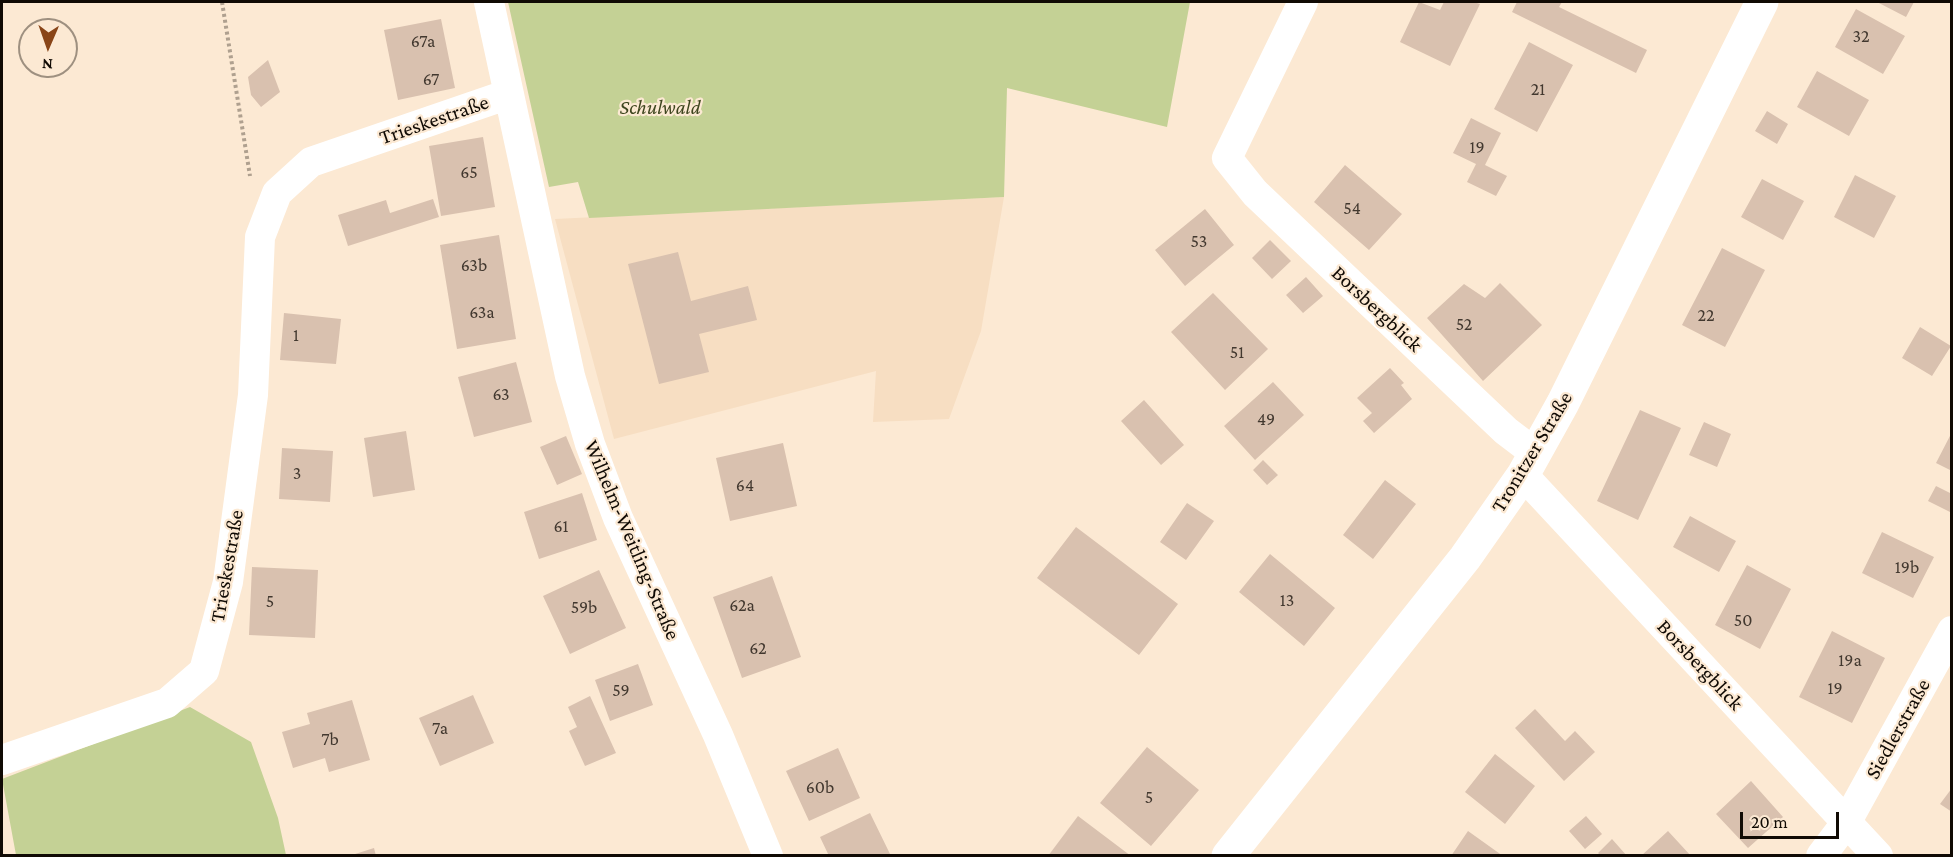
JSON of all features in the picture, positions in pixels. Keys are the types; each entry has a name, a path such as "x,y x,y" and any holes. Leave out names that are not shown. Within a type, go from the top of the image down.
{"street":[{"name":"Wilhelm-Weitling-Straße","path":"489,2 570,376 590,444 618,518 718,735 768,855"},
{"name":"Borsbergblick","path":"1303,2 1227,158 1255,193 1506,431 1529,464 1846,823 1878,855"},
{"name":"Tronitzer Straße","path":"1228,855 1465,558 1529,464 1563,403 1762,2"},
{"name":"Trieskestraße","path":"2,760 167,703 204,671 228,582 253,394 260,237 277,193 311,162 509,94"},
{"name":"Siedlerstraße","path":"1821,855 1846,823 1952,631"}],"path":[{"path":"222,2 250,178"}],"shaded area":[{"path":"1004,197 981,331 949,419 873,422 876,371 614,439 555,219"}],"green space":[{"name":"Schulwald","path":"508,2 1190,2 1167,127 1007,88 1004,197 589,218 578,182 549,187"},
{"path":"190,707 251,742 278,818 286,855 16,855 2,779"}],"building":[{"path":"1419,2 1440,10 1444,2 1480,4 1450,66 1400,42"},
{"path":"1517,2 1562,2 1559,7 1647,50 1636,73 1512,12"},
{"path":"1877,2 1914,2 1906,17"},
{"path":"1856,9 1905,36 1883,74 1835,47"},
{"path":"441,19 455,88 398,100 384,30"},
{"path":"1529,42 1573,65 1537,132 1494,109"},
{"path":"268,60 280,92 261,107 251,95 248,77"},
{"path":"1817,71 1869,100 1849,136 1797,107"},
{"path":"1767,111 1788,124 1777,144 1755,131"},
{"path":"1471,118 1501,133 1485,165 1507,176 1496,196 1467,182 1476,164 1453,153"},
{"path":"483,137 495,207 441,216 429,146"},
{"path":"1345,165 1402,214 1369,250 1314,202"},
{"path":"1855,175 1896,196 1874,238 1834,217"},
{"path":"1762,179 1804,201 1783,240 1741,217"},
{"path":"433,199 439,217 348,246 338,215 386,200 390,213"},
{"path":"1205,209 1234,245 1185,286 1155,250"},
{"path":"499,235 516,339 457,349 440,245"},
{"path":"1270,240 1291,261 1272,279 1252,258"},
{"path":"1722,248 1765,270 1725,347 1682,325"},
{"path":"678,252 691,301 748,286 757,320 699,334 709,372 659,384 628,264"},
{"path":"1306,277 1323,296 1303,313 1286,295"},
{"path":"1500,283 1542,325 1483,381 1427,318 1464,284 1485,298"},
{"path":"1213,293 1268,349 1225,390 1171,332"},
{"path":"284,313 341,319 336,364 280,360"},
{"path":"1920,327 1951,346 1932,376 1902,358"},
{"path":"516,362 532,422 474,437 458,377"},
{"path":"1390,368 1404,383 1401,385 1412,399 1374,433 1363,421 1372,413 1357,398"},
{"path":"1273,382 1304,415 1255,460 1224,426"},
{"path":"1144,400 1184,445 1161,465 1121,421"},
{"path":"1640,410 1681,428 1638,520 1597,501"},
{"path":"1704,422 1731,434 1717,467 1689,455"},
{"path":"406,431 415,490 373,497 364,438"},
{"path":"1952,432 1952,471 1936,463"},
{"path":"566,436 582,474 557,485 540,447"},
{"path":"783,443 797,506 730,521 716,458"},
{"path":"282,448 333,451 330,502 279,499"},
{"path":"1263,460 1278,475 1267,485 1253,470"},
{"path":"1385,480 1416,504 1373,559 1343,535"},
{"path":"1936,486 1952,494 1952,513 1928,501"},
{"path":"582,493 597,540 539,559 524,512"},
{"path":"1187,503 1214,521 1186,560 1160,542"},
{"path":"1690,516 1736,541 1719,572 1673,547"},
{"path":"1076,527 1178,604 1139,655 1037,578"},
{"path":"1882,532 1934,557 1913,598 1862,573"},
{"path":"1270,554 1335,608 1304,646 1239,592"},
{"path":"1747,565 1791,589 1760,649 1715,625"},
{"path":"252,567 318,570 315,638 249,635"},
{"path":"599,570 626,628 570,654 543,596"},
{"path":"772,576 801,657 742,678 713,597"},
{"path":"1832,631 1885,658 1852,723 1799,697"},
{"path":"638,664 653,705 610,721 595,680"},
{"path":"473,695 494,743 440,766 419,718"},
{"path":"590,696 616,753 585,766 569,731 577,727 568,707"},
{"path":"352,700 370,760 329,772 325,758 293,768 282,732 310,724 307,713"},
{"path":"1535,709 1565,741 1575,731 1595,752 1564,781 1515,728"},
{"path":"1147,747 1199,790 1151,846 1100,803"},
{"path":"838,748 860,798 809,821 786,771"},
{"path":"1495,754 1535,786 1505,824 1465,792"},
{"path":"1751,781 1783,817 1748,848 1716,814"},
{"path":"1952,788 1952,812 1940,804"},
{"path":"870,813 891,856 829,856 820,837"},
{"path":"1078,816 1131,856 1048,856"},
{"path":"1586,816 1602,834 1585,849 1569,831"},
{"path":"1468,831 1503,856 1451,856"},
{"path":"1668,831 1691,856 1641,856"},
{"path":"1612,839 1627,856 1601,856 1598,853"},
{"path":"374,848 376,856 352,856 352,855"}]}
